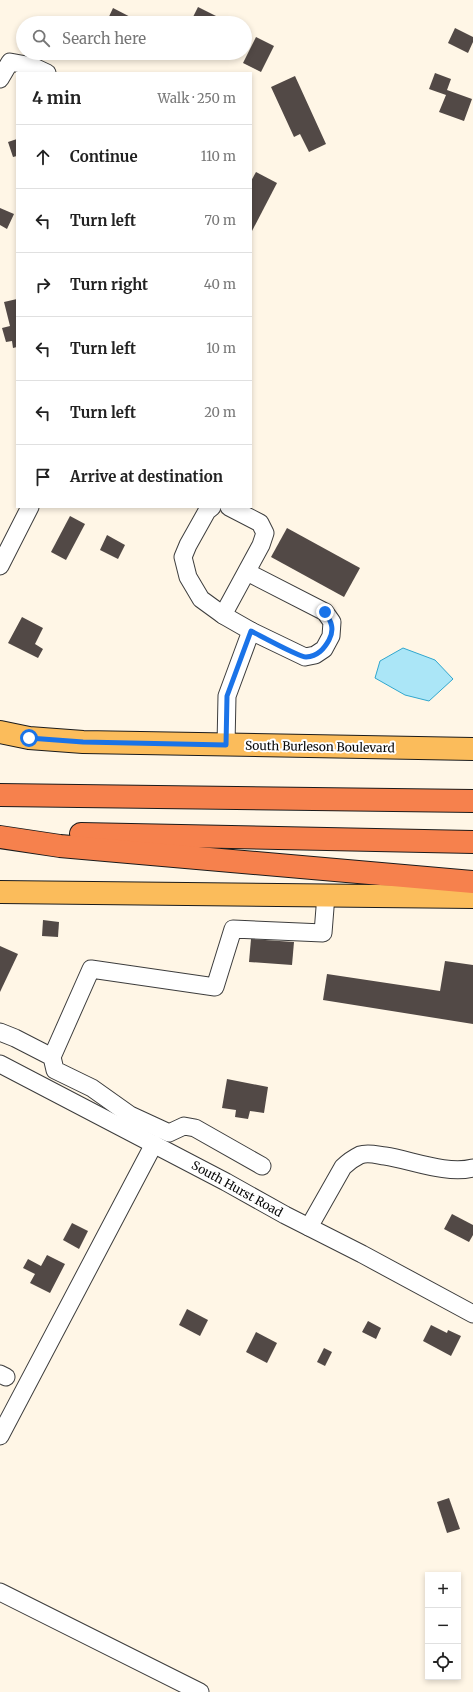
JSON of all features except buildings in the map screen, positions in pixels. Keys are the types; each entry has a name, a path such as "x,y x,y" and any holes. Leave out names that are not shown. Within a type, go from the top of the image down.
{"highway":[{"path":"0,795 473,801"},
{"path":"0,833 473,842"},
{"path":"0,837 60,846 473,882"}],"main road":[{"name":"South Burleson Boulevard","path":"0,732 29,738 83,742 473,749"},
{"path":"0,892 473,897"}],"street":[{"path":"0,80 10,62 32,66 45,72"},
{"path":"0,566 29,508"},
{"path":"211,508 207,512 188,545 183,557 188,577 201,599 251,631 305,657 315,655 324,649 331,636 332,622 325,612 247,572"},
{"path":"224,615 262,545 265,533 260,523 231,508"},
{"path":"226,745 227,696 251,631"},
{"path":"262,1166 195,1128 184,1126 169,1133 130,1115 92,1088 55,1070 52,1058 91,969 215,987 233,929 322,933 326,895"},
{"path":"0,1032 15,1038 52,1058"},
{"name":"South Hurst Road","path":"0,1064 226,1182 473,1314"},
{"path":"0,1436 154,1144"},
{"path":"309,1227 343,1167 351,1160 362,1154 374,1154 403,1159 443,1169 466,1170 473,1168"},
{"path":"0,1592 200,1692"}],"water":[{"path":"403,648 435,660 453,679 429,701 405,695 375,678 380,661"}],"route":[{"path":"29,738 83,742 226,745 227,696 251,631 305,657 315,655 324,649 331,636 332,622 325,612"}]}
